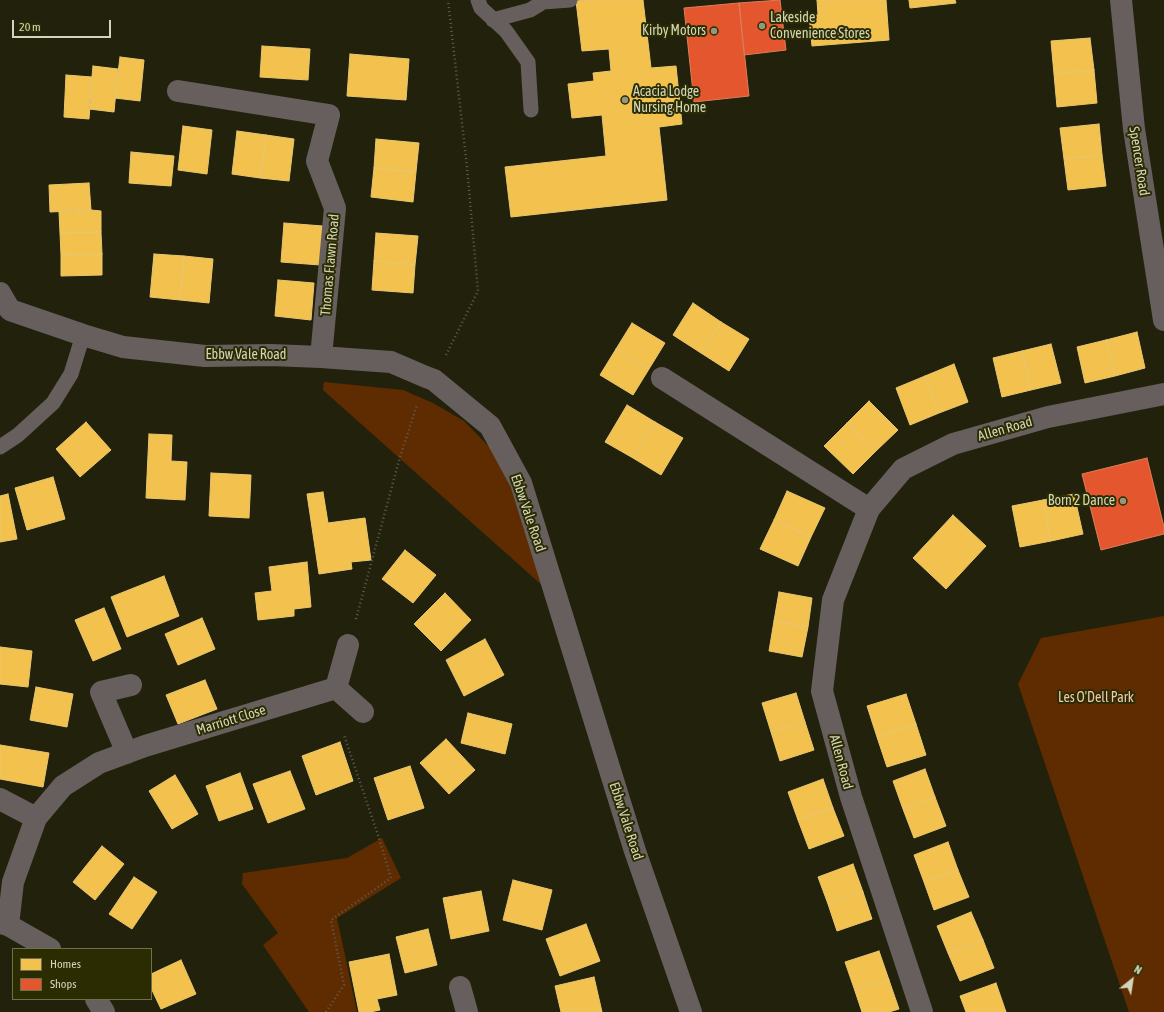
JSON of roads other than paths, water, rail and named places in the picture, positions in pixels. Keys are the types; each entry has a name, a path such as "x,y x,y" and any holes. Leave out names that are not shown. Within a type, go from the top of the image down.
{"street":[{"name":"Spencer Road","path":"1121,0 1134,129 1164,320"},
{"name":"Thomas Flawn Road","path":"178,91 329,115 317,161 335,208 321,357"},
{"name":"Ebbw Vale Road","path":"3,309 123,347 205,356 272,355 391,362 430,378 490,426 521,483 635,851 691,1012"},
{"path":"662,378 869,508"},
{"name":"Allen Road","path":"922,1012 851,797 822,691 833,600 869,508 903,469 953,444 1048,417 1164,394"},
{"path":"348,645 336,688 363,712"},
{"path":"127,753 101,692 131,685"},
{"name":"Marriott Close","path":"4,924 13,882 36,818 63,786 99,763 153,744 336,688"},
{"path":"0,799 36,818"},
{"path":"4,924 48,948"},
{"path":"460,987 467,1012"},
{"path":"97,1000 104,1012"}],"lane":[{"path":"478,0 481,8 506,31 528,62 530,110"},
{"path":"493,20 530,10 544,2 570,0"},
{"path":"0,447 18,436 53,403 71,374 84,335"}],"place":[{"name":"Lakeside Convenience Stores","path":"762,26"},
{"name":"Kirby Motors","path":"714,31"},
{"name":"Acacia Lodge Nursing Home","path":"625,100"},
{"name":"Born 2 Dance","path":"1123,501"}],"park label":[{"name":"Les O'Dell Park","path":"1096,698"}]}
